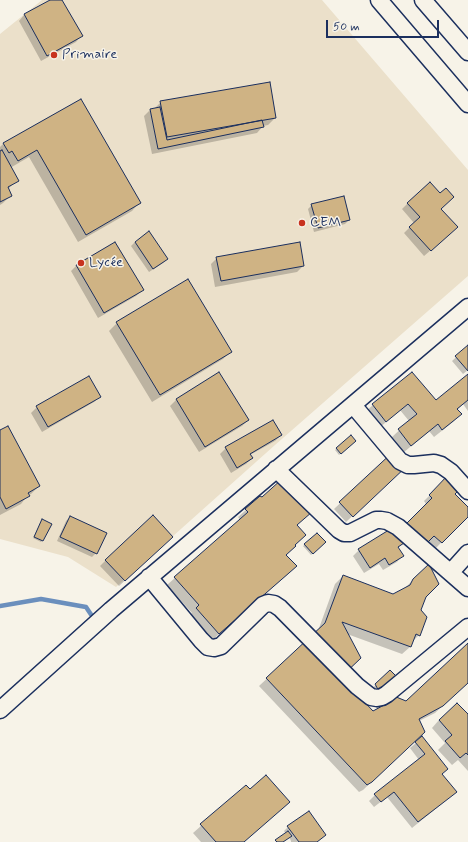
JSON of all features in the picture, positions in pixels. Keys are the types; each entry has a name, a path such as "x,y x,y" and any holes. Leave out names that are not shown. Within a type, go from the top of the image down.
{"street":[{"path":"379,0 468,104"},
{"path":"423,0 468,52"},
{"path":"0,710 111,610 468,307"},
{"path":"352,405 400,461 408,465 434,463 441,465 452,472 468,491"},
{"path":"276,469 339,530 344,533 350,533 376,520 387,521 398,527 468,588"},
{"path":"451,572 468,553"},
{"path":"149,578 208,647 214,648 221,646 263,605 268,603 274,604 280,608 357,686 371,697 377,698 386,694 468,627"}],"shaded area":[{"path":"42,0 322,0 468,170 468,276 116,587 68,557 0,539 0,34"}],"building":[{"path":"50,0 62,0 83,36 47,56 24,14"},
{"path":"270,82 276,118 167,137 160,101"},
{"path":"81,99 141,203 86,235 37,150 18,161 12,151 9,153 3,143"},
{"path":"160,107 167,140 262,120 264,127 158,149 150,109"},
{"path":"2,150 19,181 8,187 12,196 0,202 0,151"},
{"path":"430,182 440,193 446,188 454,197 441,209 458,227 431,251 409,227 420,217 407,203"},
{"path":"344,196 350,220 318,228 311,204"},
{"path":"149,231 168,259 153,269 135,242"},
{"path":"115,242 144,290 104,313 76,265"},
{"path":"300,242 304,266 221,281 216,257"},
{"path":"188,279 232,352 160,395 116,322"},
{"path":"468,345 468,371 455,356"},
{"path":"219,372 249,420 205,447 176,399"},
{"path":"412,372 436,400 468,374 468,400 457,409 462,414 442,430 438,424 411,446 398,429 417,414 408,404 386,422 372,404"},
{"path":"89,376 101,397 48,427 36,406"},
{"path":"273,420 282,435 250,454 253,458 237,468 225,447"},
{"path":"8,426 40,486 28,493 30,496 6,509 0,497 0,430"},
{"path":"351,435 356,441 341,454 336,448"},
{"path":"394,451 408,465 353,517 339,502"},
{"path":"449,474 462,487 455,494 468,507 468,517 442,543 434,536 427,543 407,523 432,498 429,495"},
{"path":"282,479 312,512 297,525 306,535 286,555 297,566 219,634 196,608 199,605 174,577 248,512 245,509 260,496 262,497"},
{"path":"153,515 173,537 125,581 105,560"},
{"path":"70,516 107,533 97,554 60,537"},
{"path":"42,519 52,524 43,541 34,537"},
{"path":"397,525 407,541 398,547 404,556 389,565 385,558 370,568 358,549"},
{"path":"317,533 326,542 313,554 304,544"},
{"path":"429,564 439,584 426,597 421,610 427,617 420,636 416,634 411,647 342,622 361,658 341,677 373,711 386,704 375,684 390,670 396,676 389,694 406,701 468,643 468,683 443,706 419,719 425,732 367,785 266,678 325,623 343,575 393,594 410,585 413,579"},
{"path":"457,703 468,714 468,755 466,753 460,758 445,741 452,735 439,720"},
{"path":"422,736 448,769 442,774 457,792 418,822 394,792 381,802 374,794 425,754 415,742"},
{"path":"266,775 290,802 244,842 216,842 200,824 246,785 250,789"},
{"path":"309,811 326,835 317,842 299,842 287,826"},
{"path":"288,831 292,836 283,842 277,842 275,840"}],"waterway":[{"path":"0,606 41,599 86,607 92,616"}],"place":[{"name":"Primaire","path":"54,55"},
{"name":"CEM","path":"302,223"},
{"name":"Lycée","path":"81,263"}]}
